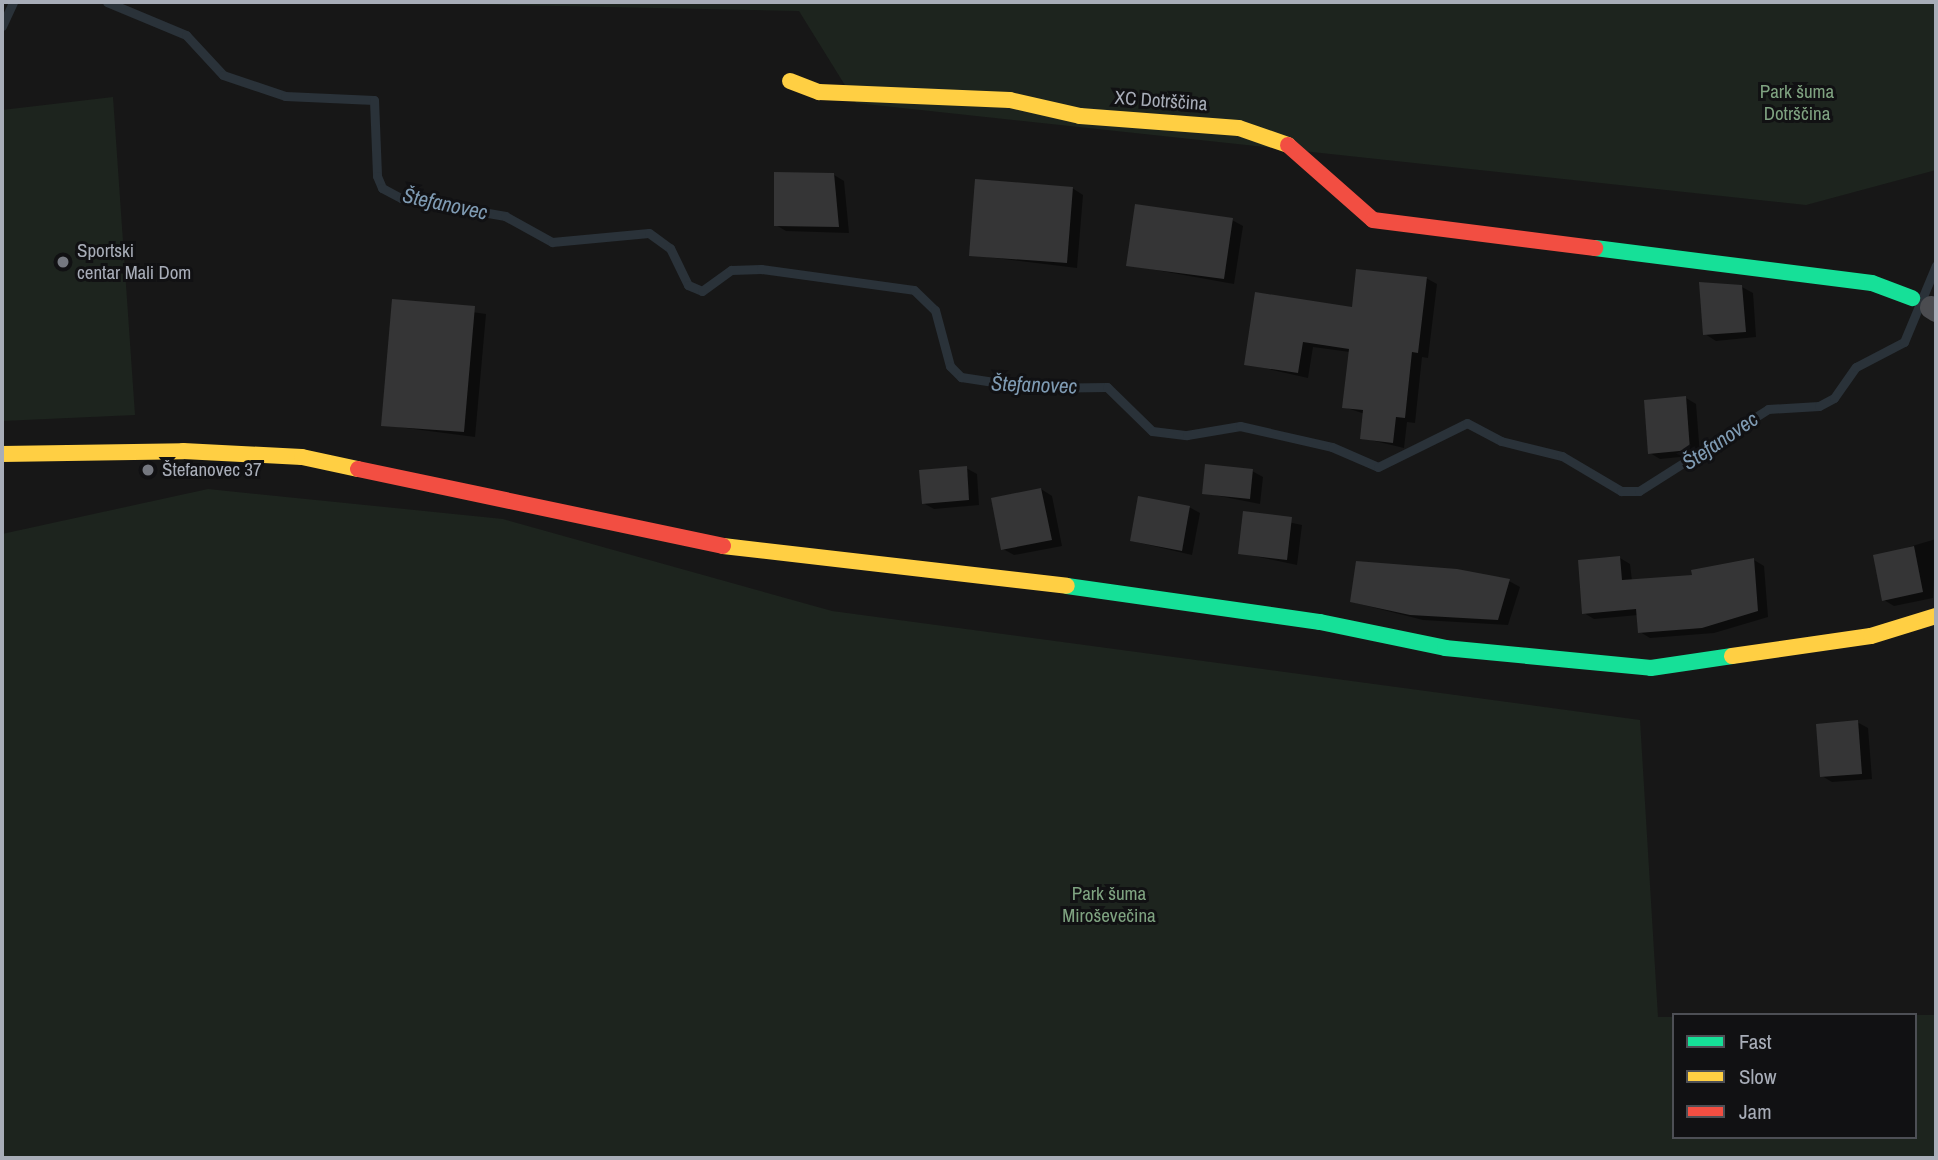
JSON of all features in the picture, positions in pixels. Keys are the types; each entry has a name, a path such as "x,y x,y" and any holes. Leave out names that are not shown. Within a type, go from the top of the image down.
{"street":[{"name":"XC Dotrščina","path":"790,81 819,92 1010,100 1080,116 1239,128 1280,138 1373,220 1872,283 1927,305"},
{"path":"2,454 183,451 302,457 768,556 1069,586 1320,622 1445,648 1651,668 1871,636 1936,616"}],"green space":[{"name":"Park šuma Dotrščina","path":"364,2 1936,2 1936,170 1806,205 856,103 799,11"},
{"name":"Sportski centar Mali Dom","path":"113,97 135,415 2,421 2,110"},
{"name":"Park šuma Miroševečina","path":"208,489 503,519 832,611 1640,720 1658,1017 1672,1017 1672,1139 1917,1139 1917,1015 1936,1015 1936,1158 2,1158 2,534"}],"building":[{"path":"774,172 834,173 839,227 774,226"},
{"path":"975,179 1073,187 1067,263 969,256"},
{"path":"1135,204 1233,218 1224,279 1126,266"},
{"path":"1356,269 1427,277 1418,353 1412,352 1405,418 1396,417 1393,443 1360,439 1363,410 1342,408 1349,349 1303,342 1298,373 1244,365 1255,292 1352,307"},
{"path":"1699,282 1742,285 1746,332 1703,335"},
{"path":"392,299 475,306 464,432 381,426"},
{"path":"1686,396 1690,450 1648,454 1644,400"},
{"path":"1205,464 1253,469 1250,499 1202,494"},
{"path":"967,466 969,500 922,504 919,470"},
{"path":"1041,488 1052,540 1001,550 991,498"},
{"path":"1138,496 1190,506 1182,551 1130,541"},
{"path":"1243,511 1292,517 1287,560 1238,554"},
{"path":"1914,546 1923,592 1882,601 1873,555"},
{"path":"1620,556 1622,580 1692,575 1691,570 1754,558 1758,611 1702,628 1638,633 1636,609 1582,614 1578,560"},
{"path":"1356,561 1457,569 1510,579 1498,620 1410,615 1350,602"},
{"path":"1858,720 1862,774 1820,777 1816,724"}],"waterway":[{"name":"Štefanovec","path":"2,26 13,2"},
{"name":"Štefanovec","path":"107,2 186,35 223,75 285,96 374,100 377,176 382,188 401,198 505,216 552,242 649,233 670,248 688,285 702,291 731,270 761,269 914,290 935,310 950,366 961,377 1033,388 1107,387 1152,431 1187,435 1240,426 1332,447 1378,467 1467,423 1501,441 1562,456 1621,491 1639,491 1768,409 1819,406 1834,398 1856,367 1904,342 1936,265"}],"traffic: fast":[{"path":"1595,248 1872,283 1912,298"},
{"path":"1067,586 1320,622 1445,648 1651,668 1732,656"}],"traffic: slow":[{"path":"790,81 819,92 1010,100 1080,116 1239,128 1288,145"},
{"path":"2,454 183,451 302,457 358,469"},
{"path":"723,546 1067,586"},
{"path":"1732,656 1871,636 1936,616"}],"traffic: jam":[{"path":"1288,145 1373,220 1595,248"},
{"path":"358,469 723,546"}],"place":[{"name":"Sportski centar Mali Dom","path":"63,262"},
{"name":"Štefanovec 37","path":"148,470"}]}
